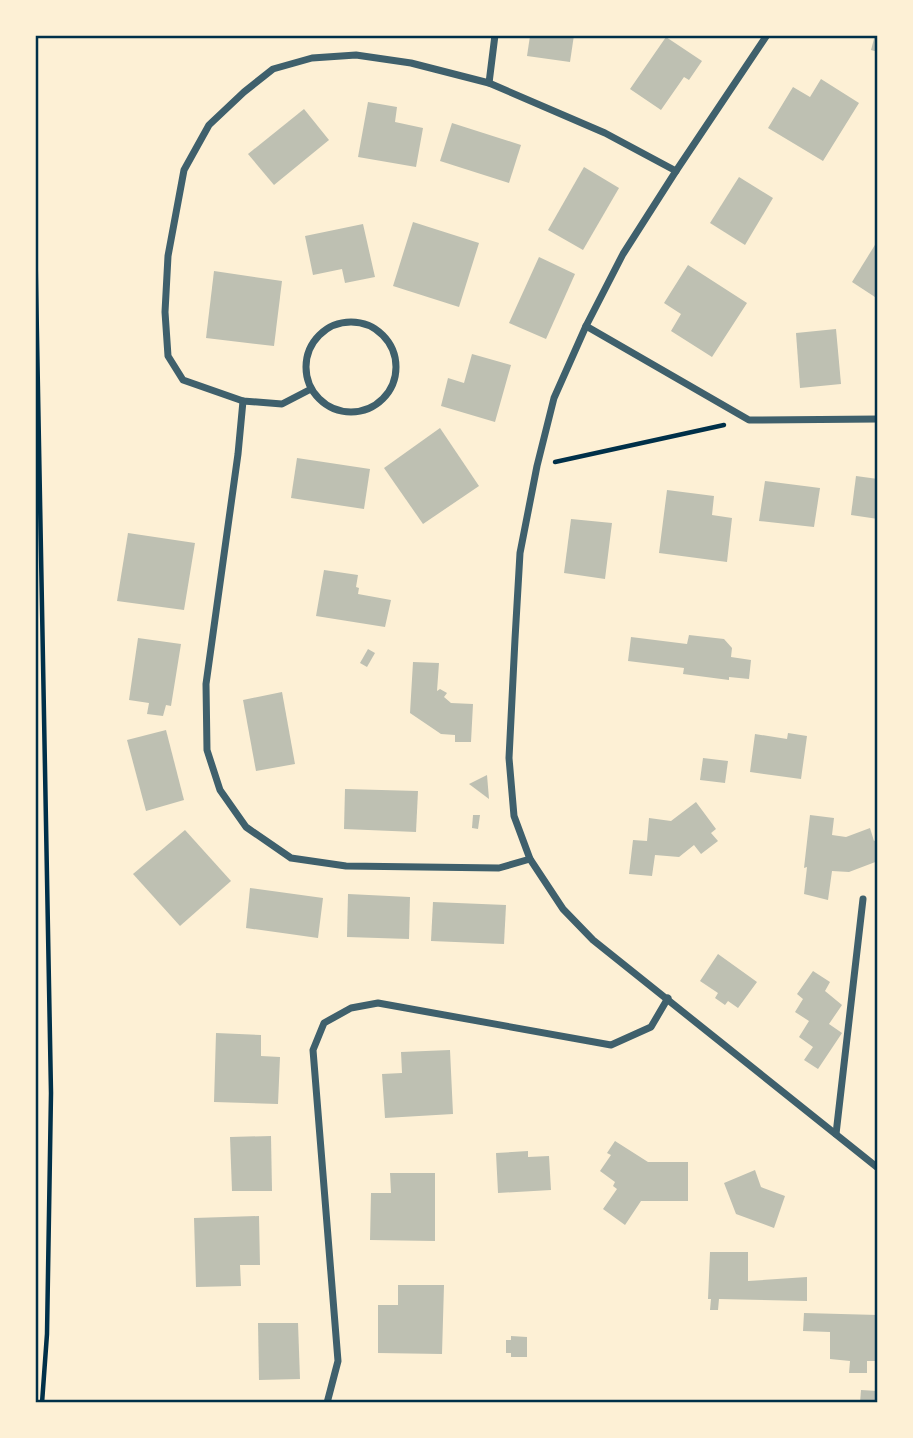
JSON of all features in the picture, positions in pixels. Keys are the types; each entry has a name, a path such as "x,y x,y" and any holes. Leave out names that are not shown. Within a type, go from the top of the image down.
{"street":[{"path":"489,83 495,35"},
{"path":"767,35 624,254 586,326 554,398 520,553 509,758 514,816 530,859 563,909 593,940 878,1168"},
{"path":"311,389 282,404 243,401 183,380 168,356 165,312 168,256 184,170 209,125 273,69 312,58 356,55 411,63 489,83 605,133 676,171"},
{"path":"348,322 363,323 377,330 388,341 396,368 393,383 386,396 375,405 361,411 332,409 311,389 306,374 306,359 311,345 321,333 348,322"},
{"path":"586,326 749,420 878,419"},
{"path":"243,401 206,684 207,750 220,790 246,827 291,858 346,866 499,868 530,859"},
{"path":"836,1135 863,899"},
{"path":"327,1403 338,1361 313,1051 324,1023 351,1008 378,1003 611,1045 651,1027 668,998"}],"path":[{"path":"35,229 51,1093 47,1334 42,1403"},
{"path":"537,466 749,420"}],"building":[{"path":"574,35 570,62 527,56 530,36"},
{"path":"875,35 878,35 878,52 871,50"},
{"path":"666,37 702,61 689,80 684,77 661,110 630,89"},
{"path":"821,79 859,103 823,161 768,128 793,87 810,97"},
{"path":"368,102 397,107 395,122 423,128 416,167 358,157"},
{"path":"304,109 329,140 274,185 248,154"},
{"path":"452,123 521,145 509,183 440,161"},
{"path":"584,167 619,188 583,250 548,230"},
{"path":"739,177 773,198 745,245 710,223"},
{"path":"413,222 479,243 459,307 393,286"},
{"path":"363,224 375,277 345,283 342,269 313,275 305,236"},
{"path":"878,240 878,299 852,282"},
{"path":"539,257 575,274 546,339 509,323"},
{"path":"688,265 747,303 712,357 671,331 681,314 664,303"},
{"path":"214,271 282,281 274,346 206,338"},
{"path":"836,329 841,384 800,388 796,333"},
{"path":"472,354 511,365 495,422 441,406 448,378 464,383"},
{"path":"440,428 479,486 423,524 384,468"},
{"path":"297,458 370,469 364,509 291,498"},
{"path":"856,476 878,479 878,519 851,515"},
{"path":"765,481 820,488 814,527 759,521"},
{"path":"667,490 714,496 712,515 732,518 727,562 659,553"},
{"path":"571,519 612,523 605,579 564,573"},
{"path":"128,533 195,543 184,610 117,601"},
{"path":"324,570 358,575 358,594 391,600 385,627 316,616"},
{"path":"689,635 724,639 732,648 731,657 751,660 749,679 729,677 729,680 683,674 684,668 628,661 631,637 687,644"},
{"path":"138,638 181,644 171,706 166,705 163,716 147,714 149,703 129,700"},
{"path":"368,649 375,653 367,667 360,663"},
{"path":"413,662 439,663 437,691 440,689 447,693 444,697 451,703 473,704 471,742 455,742 455,735 441,734 410,713"},
{"path":"282,692 295,764 256,771 243,700"},
{"path":"166,730 184,800 146,811 127,740"},
{"path":"788,733 807,736 801,779 750,772 755,734 787,739"},
{"path":"703,758 728,761 725,783 700,780"},
{"path":"487,775 489,799 469,784"},
{"path":"345,789 418,791 416,832 344,829"},
{"path":"696,802 716,829 711,833 718,841 701,854 694,845 679,857 655,855 652,876 629,874 633,840 647,841 649,818 671,821"},
{"path":"473,815 480,815 478,829 472,828"},
{"path":"810,815 834,818 832,835 846,837 870,828 874,841 878,839 878,861 849,872 832,871 828,900 804,894"},
{"path":"185,830 231,881 180,926 133,874"},
{"path":"250,888 323,898 318,938 246,928"},
{"path":"348,894 410,897 409,939 347,937"},
{"path":"433,902 506,905 504,944 431,941"},
{"path":"718,954 757,982 738,1008 728,1001 725,1005 715,998 718,993 700,981"},
{"path":"813,971 830,982 825,991 842,1005 829,1024 842,1033 818,1069 804,1060 813,1047 799,1037 809,1021 795,1012 803,999 797,994"},
{"path":"216,1033 261,1035 261,1056 280,1057 278,1104 214,1102"},
{"path":"450,1050 453,1114 385,1118 382,1074 402,1073 401,1052"},
{"path":"271,1136 272,1191 232,1191 230,1137"},
{"path":"615,1141 648,1162 688,1162 688,1201 641,1201 625,1225 603,1209 617,1189 613,1186 615,1182 600,1171 611,1155 607,1153"},
{"path":"528,1151 528,1157 549,1156 551,1190 498,1193 496,1153"},
{"path":"755,1170 761,1187 785,1196 774,1228 736,1214 724,1183"},
{"path":"390,1173 435,1173 435,1241 370,1240 371,1193 391,1193"},
{"path":"259,1216 260,1265 240,1265 241,1286 196,1287 194,1218"},
{"path":"710,1252 748,1252 748,1281 807,1277 807,1301 719,1299 718,1310 710,1310"},
{"path":"398,1285 444,1285 442,1354 378,1353 378,1305 398,1305"},
{"path":"804,1313 878,1315 878,1361 867,1361 867,1373 849,1373 850,1361 830,1359 830,1332 803,1331"},
{"path":"258,1323 298,1323 300,1379 259,1380"},
{"path":"511,1336 527,1337 527,1357 511,1357 511,1353 506,1353 506,1340 511,1340"},
{"path":"861,1390 878,1391 878,1403 860,1403"}]}
